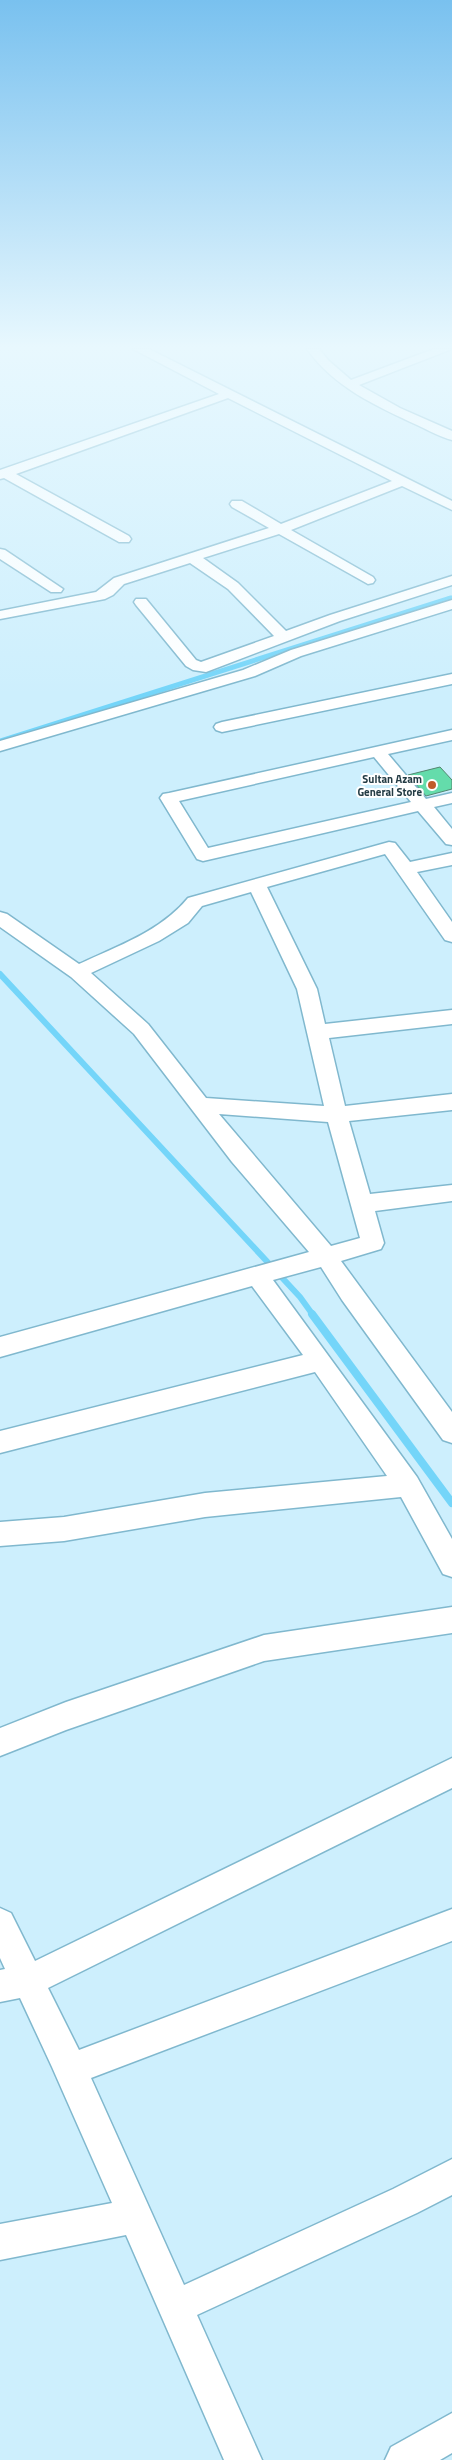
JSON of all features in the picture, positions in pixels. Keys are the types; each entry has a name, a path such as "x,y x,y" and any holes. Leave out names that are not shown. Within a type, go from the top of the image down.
{"street":[{"path":"2,474 31,464"},
{"path":"369,464 452,506"},
{"path":"2,474 124,539"},
{"path":"0,615 100,596 108,592 119,582 280,529 403,481"},
{"path":"237,504 368,580"},
{"path":"0,553 56,589"},
{"path":"193,558 233,586 284,638"},
{"path":"141,602 184,655 198,667 214,664 335,618 452,580"},
{"path":"0,746 248,673 296,653 452,604"},
{"path":"222,727 452,679"},
{"path":"452,735 169,798 203,855 452,798"},
{"path":"377,751 452,840"},
{"path":"78,972 152,937 181,919 195,902 256,883 389,847 452,936"},
{"path":"406,869 452,859"},
{"path":"0,1347 373,1242 337,1116 307,989 256,883"},
{"path":"0,918 78,972 141,1029 317,1259 350,1293 452,1432"},
{"path":"317,1032 452,1016"},
{"path":"201,1105 337,1116 452,1102"},
{"path":"362,1204 452,1194"},
{"path":"262,1274 320,1361 408,1485 452,1565"},
{"path":"0,1442 320,1361"},
{"path":"0,1534 64,1529 205,1505 408,1485"},
{"path":"0,1742 66,1716 264,1648 452,1620"},
{"path":"14,1984 452,1773"},
{"path":"0,1924 14,1984 70,2070 244,2460"},
{"path":"70,2070 452,1925"},
{"path":"175,2307 405,2202 452,2176"},
{"path":"0,2242 135,2216"},
{"path":"404,2460 452,2432"}],"building":[{"name":"Sultan Azam General Store","path":"440,767 452,780 452,789 426,796 408,775"}],"waterway":[{"path":"0,741 449,599"},
{"path":"0,974 300,1297 313,1315"},
{"path":"312,1314 452,1503"}],"place":[{"name":"Sultan Azam General Store","path":"432,785"}]}
